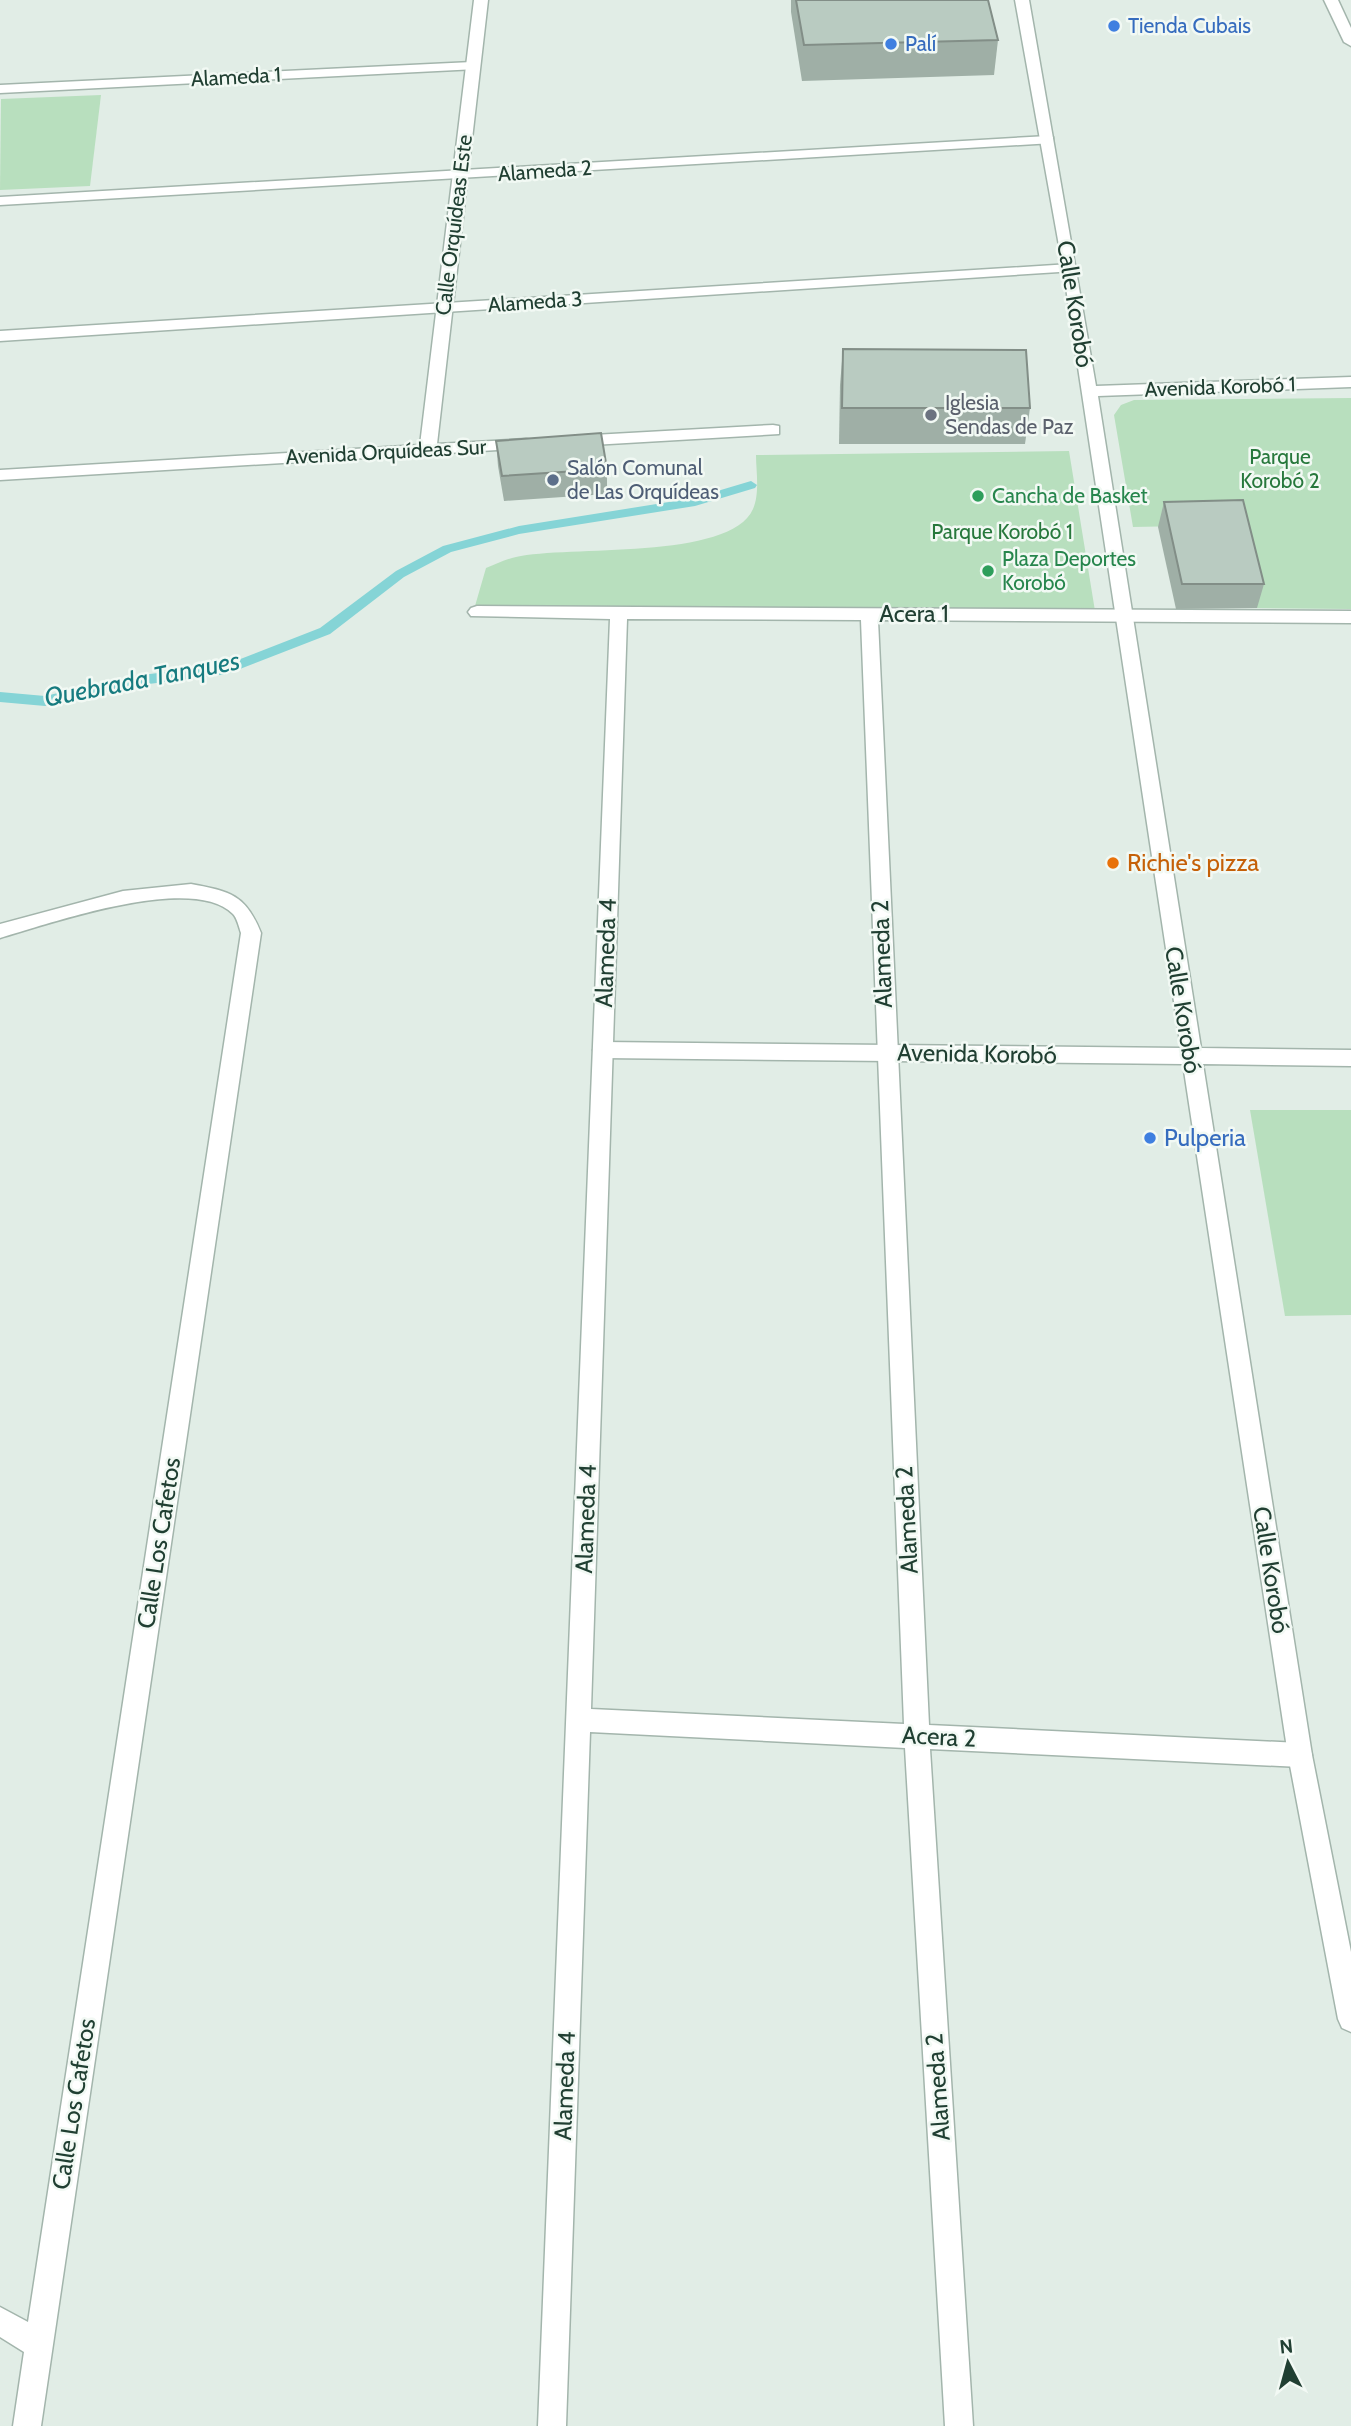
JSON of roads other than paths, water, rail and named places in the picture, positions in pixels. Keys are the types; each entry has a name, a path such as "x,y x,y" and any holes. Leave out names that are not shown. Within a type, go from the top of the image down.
{"street":[{"name":"Calle Orquídeas Este","path":"428,449 481,0"},
{"name":"Calle Korobó","path":"1022,0 1070,268 1125,615 1190,1056 1300,1755 1351,2019"},
{"path":"1331,0 1351,42"},
{"name":"Alameda 1","path":"0,89 472,66"},
{"name":"Alameda 2","path":"0,201 459,177 1048,140"},
{"name":"Alameda 3","path":"0,336 1070,268"},
{"name":"Avenida Korobó 1","path":"1089,391 1351,382"},
{"name":"Avenida Orquídeas Sur","path":"0,475 773,430"},
{"name":"Acera 1","path":"477,612 1351,617"},
{"name":"Alameda 4","path":"552,2426 619,613"},
{"name":"Alameda 2","path":"869,614 917,1736 959,2426"},
{"name":"Calle Los Cafetos","path":"0,931 127,897 173,890 211,894 239,908 251,933 27,2426"},
{"name":"Avenida Korobó","path":"603,1050 1351,1058"},
{"name":"Acera 2","path":"579,1720 1300,1755"},
{"path":"0,2321 38,2344"}],"waterway":[{"name":"Quebrada Tanques","path":"0,697 45,701 133,681 227,669 325,631 400,574 447,549 519,530 695,502 751,485"}],"place":[{"name":"Tienda Cubais","path":"1114,26"},
{"name":"Palí","path":"891,44"},
{"name":"Iglesia Sendas de Paz","path":"931,415"},
{"name":"Salón Comunal de Las Orquídeas","path":"553,480"},
{"name":"Cancha de Basket","path":"978,496"},
{"name":"Plaza Deportes Korobó","path":"988,571"},
{"name":"Richie's pizza","path":"1113,863"},
{"name":"Pulperia","path":"1150,1138"}],"park label":[{"name":"Parque Korobó 2","path":"1280,469"},
{"name":"Parque Korobó 1","path":"1002,532"}]}
